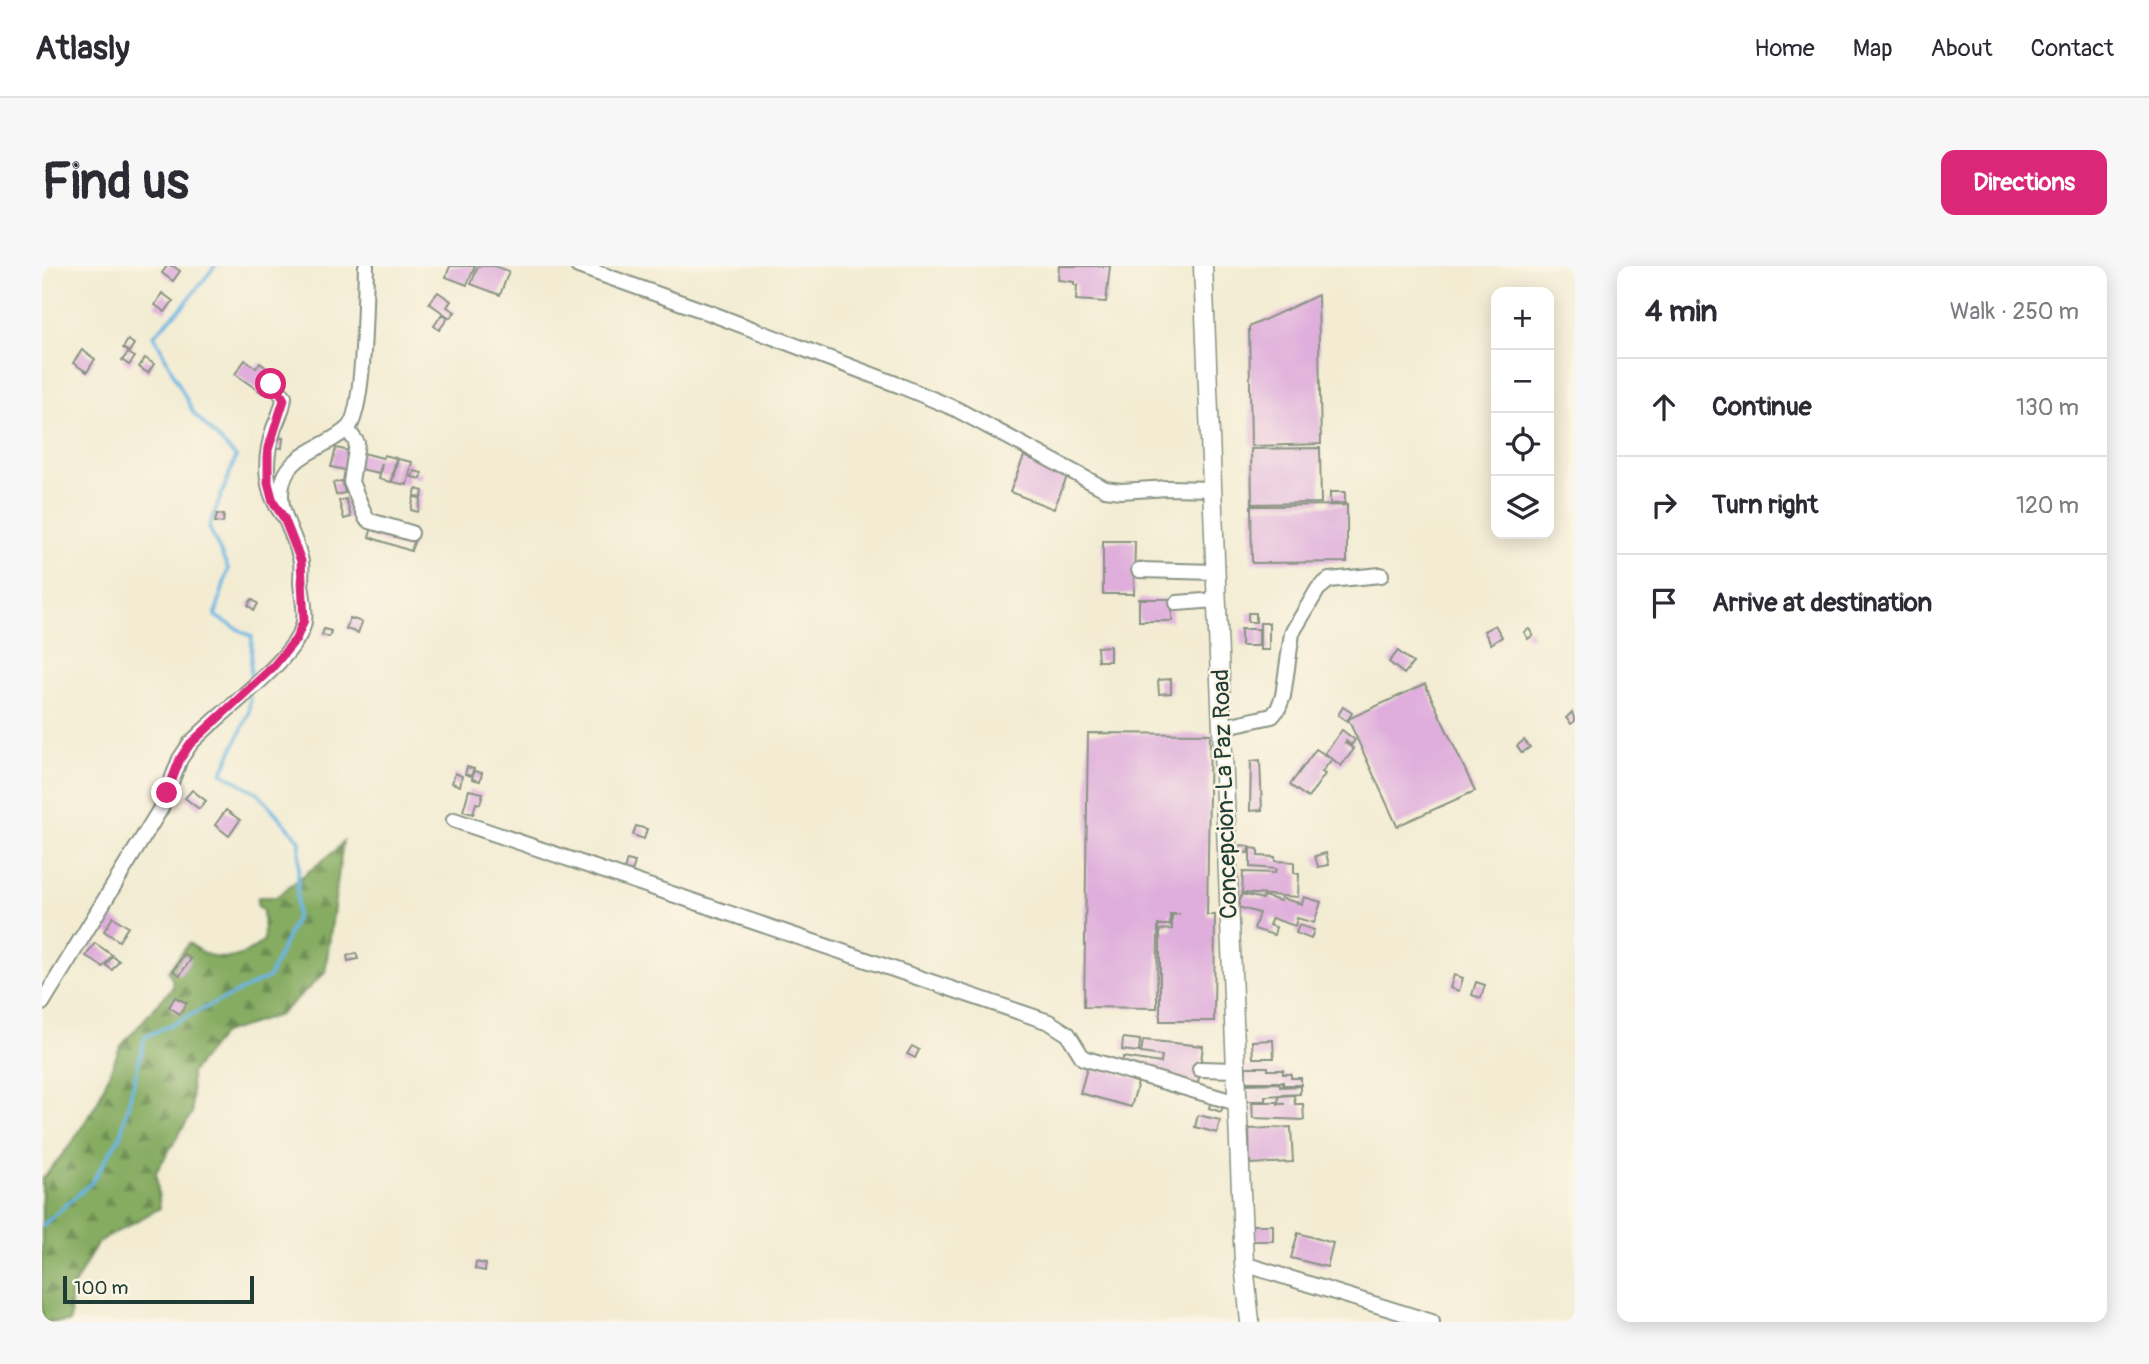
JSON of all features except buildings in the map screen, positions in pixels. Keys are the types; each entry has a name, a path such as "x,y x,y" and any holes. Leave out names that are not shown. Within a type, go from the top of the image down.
{"main road":[{"name":"Concepcion-La Paz Road","path":"1203,266 1244,1265 1250,1322"}],"street":[{"path":"284,518 282,492 287,473 296,461 347,429 355,415 366,266"},
{"path":"578,266 901,386 977,420 1105,489 1212,489"},
{"path":"42,1003 161,808 180,759 190,744 272,668 301,631 304,620 301,561 284,518 273,502 268,483 268,450 284,400 279,390 271,384"},
{"path":"347,429 357,443 351,482 366,518 411,533"},
{"path":"1139,570 1216,572"},
{"path":"1222,727 1272,716 1278,709 1283,696 1292,633 1318,589 1329,580 1381,575"},
{"path":"1177,603 1217,600"},
{"path":"454,820 1049,1022 1068,1034 1083,1058 1237,1103"},
{"path":"1200,1069 1236,1070"},
{"path":"1244,1265 1432,1322"}],"green space":[{"path":"343,841 325,973 279,1015 223,1033 191,1073 192,1113 156,1172 160,1208 97,1243 71,1291 70,1322 42,1322 42,1179 72,1143 98,1101 120,1047 173,987 168,971 189,943 218,958 236,956 255,947 264,940 263,910 257,905 258,897 276,897 336,850"}],"waterway":[{"path":"215,266 184,305 154,335 194,414 236,457 209,527 228,569 215,616 252,637 250,684"},
{"path":"42,1226 91,1183 120,1137 145,1037 269,977 296,918 300,841 258,793 222,773 249,713 250,695"}],"route":[{"path":"167,793 180,759 190,744 286,653 301,631 304,620 301,561 284,518 273,502 268,483 268,450 284,400 284,396 271,384"}]}
